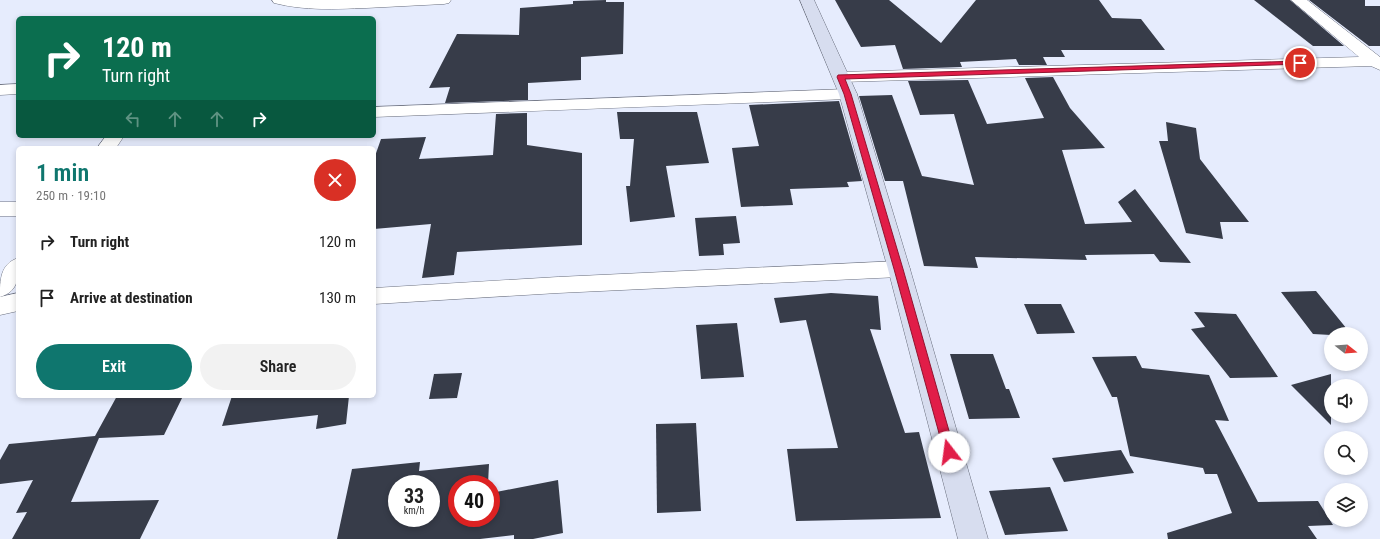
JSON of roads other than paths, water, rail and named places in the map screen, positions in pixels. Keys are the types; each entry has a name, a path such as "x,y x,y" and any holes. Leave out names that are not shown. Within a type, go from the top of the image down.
{"street":[{"path":"279,0 303,4 326,5 444,0"},
{"path":"808,0 844,86 899,269 973,539"},
{"path":"1298,0 1378,63"},
{"path":"376,112 499,109 741,98 844,86 1378,63"},
{"path":"0,90 16,89"},
{"path":"0,209 16,209"},
{"path":"0,290 16,269"},
{"path":"376,296 558,285 899,269"},
{"path":"0,306 16,302"}]}
